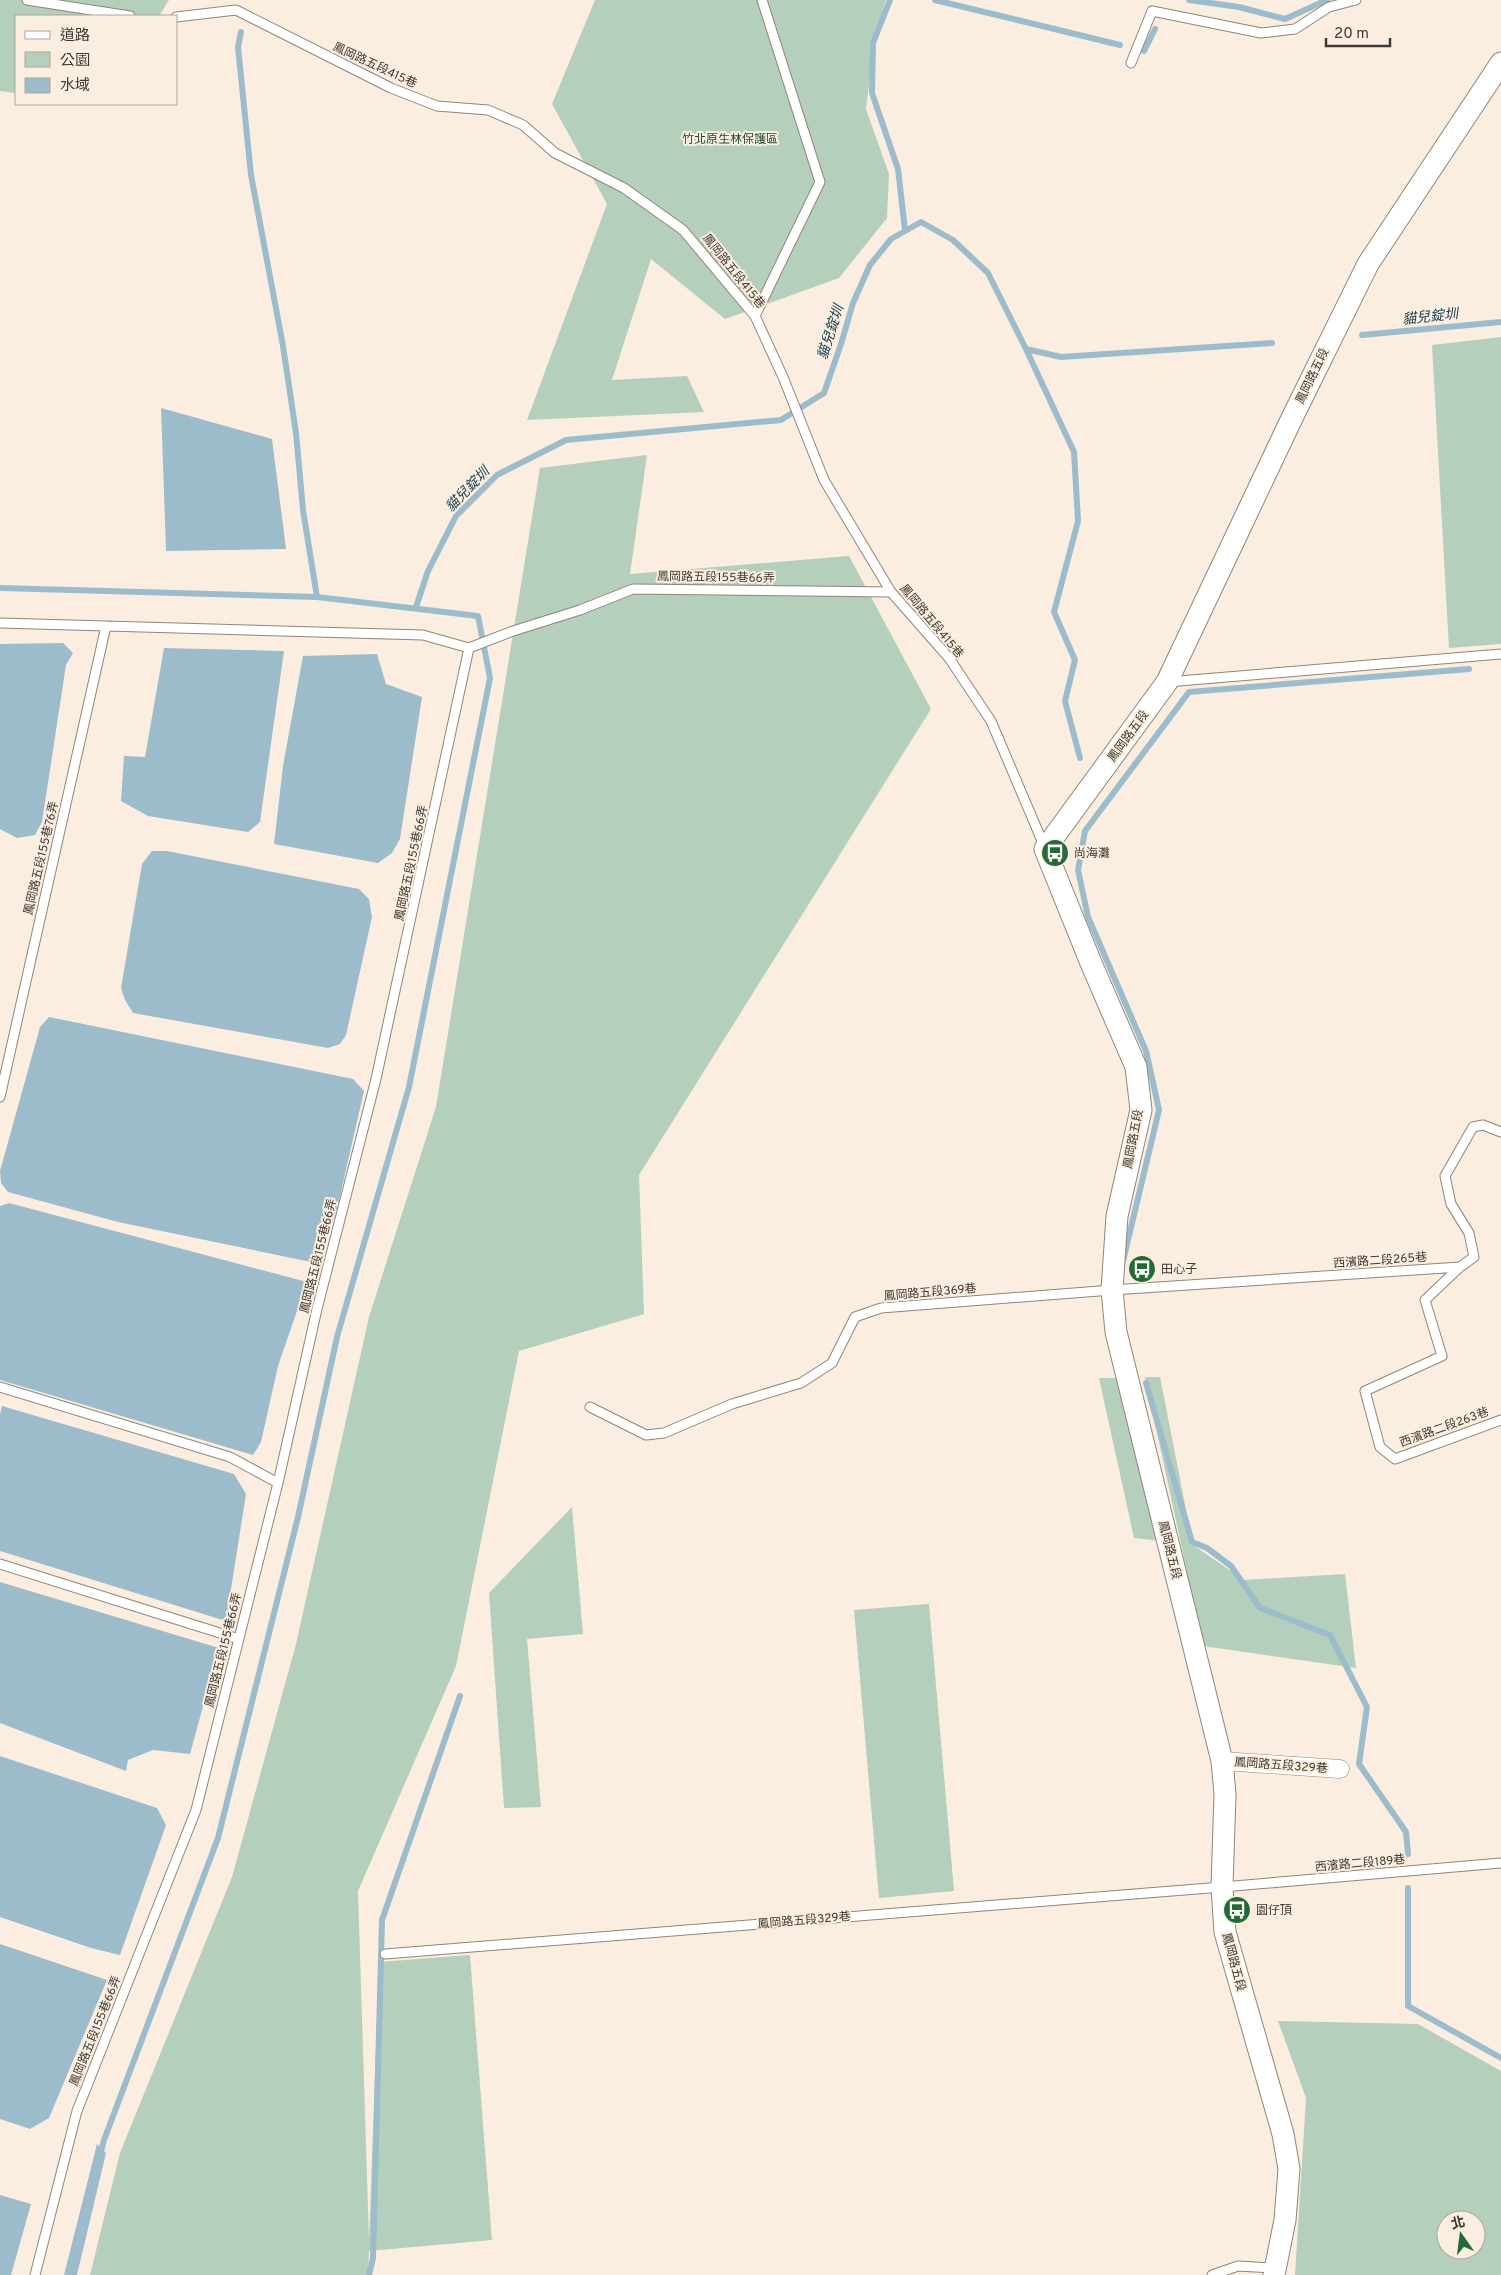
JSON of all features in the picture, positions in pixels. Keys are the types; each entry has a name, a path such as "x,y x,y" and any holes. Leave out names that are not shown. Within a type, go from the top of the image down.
{"street":[{"name":"鳳岡路五段","path":"1275,2272 1285,2220 1289,2169 1283,2134 1225,1932 1222,1887 1224,1794 1222,1761 1116,1332 1112,1290 1117,1216 1141,1110 1136,1067 1045,849 1167,682 1292,418 1368,264 1501,63"},
{"name":"鳳岡路五段329巷","path":"1222,1761 1340,1769"}],"lane":[{"path":"27,0 124,15"},
{"path":"178,17 236,10 237,0"},
{"path":"755,316 820,182 762,0"},
{"path":"1132,64 1152,11 1261,33 1295,29 1329,7 1356,0"},
{"name":"鳳岡路五段415巷","path":"236,10 391,88 437,106 488,110 523,125 555,153 624,188 683,230 755,316 824,480 891,592 949,658 991,721 1045,849"},
{"name":"鳳岡路五段155巷66弄","path":"35,2275 77,2110 196,1810 278,1483 316,1309 376,1079 469,648 580,610 632,589 891,592"},
{"path":"0,624 423,635 469,648"},
{"name":"鳳岡路五段155巷76弄","path":"0,1097 106,626"},
{"path":"1167,682 1501,654"},
{"path":"1460,1267 1474,1257 1470,1233 1451,1204 1445,1176 1473,1127 1483,1126 1501,1132"},
{"name":"西濱路二段265巷","path":"1112,1290 1460,1267"},
{"name":"西濱路二段263巷","path":"1460,1267 1425,1300 1442,1356 1364,1391 1380,1447 1395,1459 1501,1420"},
{"name":"鳳岡路五段369巷","path":"590,1407 646,1435 664,1433 732,1404 801,1384 832,1363 855,1317 881,1308 1112,1290"},
{"path":"0,1386 230,1458 278,1483"},
{"path":"0,1564 239,1639"},
{"name":"西濱路二段189巷","path":"1222,1887 1501,1863"},
{"name":"鳳岡路五段329巷","path":"386,1954 1222,1887"},
{"path":"1212,2275 1238,2266 1275,2272"}],"green space":[{"path":"0,0 169,0 160,15 15,15 15,93 0,91"},
{"name":"竹北原生林保護區","path":"595,0 886,0 875,36 866,109 889,174 887,218 839,278 725,319 651,259 612,380 687,376 704,412 527,420 607,204 552,104"},
{"path":"1501,337 1501,644 1449,648 1432,345"},
{"path":"647,455 630,574 849,556 931,709 639,1175 644,1314 519,1351 456,1666 358,1891 369,2240 379,1962 470,1955 492,2240 369,2251 368,2275 90,2275 120,2153 232,1877 296,1644 369,1317 436,1107 540,468"},
{"path":"1145,1377 1160,1377 1193,1545 1244,1580 1345,1574 1356,1668 1203,1646"},
{"path":"1099,1378 1121,1378 1161,1541 1134,1538"},
{"path":"572,1507 583,1634 527,1639 541,1807 504,1808 489,1593"},
{"path":"929,1604 954,1891 879,1898 854,1610"},
{"path":"1278,2021 1418,2024 1501,2071 1501,2275 1295,2275 1306,2098"}],"water":[{"path":"161,408 272,439 286,549 166,551"},
{"path":"63,643 73,653 66,665 42,822 35,835 17,838 0,829 0,644"},
{"path":"164,648 284,651 260,822 248,832 148,816 121,801 124,756 145,757"},
{"path":"377,654 386,684 422,697 400,839 392,853 378,863 274,844 283,766 303,656"},
{"path":"152,851 167,851 359,889 369,899 372,917 346,1035 340,1044 328,1048 133,1013 125,1000 121,988 142,864"},
{"path":"49,1017 353,1079 364,1091 337,1209 316,1263 118,1222 8,1192 1,1183 0,1171 40,1027"},
{"path":"9,1203 307,1282 278,1366 261,1442 253,1455 0,1380 0,1206"},
{"path":"2,1406 234,1474 246,1494 226,1621 0,1551 0,1414"},
{"path":"0,1582 219,1648 190,1754 153,1750 128,1760 126,1771 0,1723"},
{"path":"0,1756 157,1808 166,1825 120,1955 91,1948 0,1917"},
{"path":"0,1944 107,1980 49,2118 30,2129 0,2119"},
{"path":"97,2144 106,2153 77,2275 64,2275"},
{"path":"0,2195 31,2204 11,2275 0,2275"}],"waterway":[{"path":"890,0 873,43 872,93 898,169 905,230"},
{"path":"935,0 1120,45"},
{"path":"1189,0 1239,7 1285,19 1327,0"},
{"path":"1144,51 1155,29"},
{"path":"241,32 238,47 251,175 283,346 296,433 303,510 317,597"},
{"name":"貓兒錠圳","path":"416,607 428,571 456,516 497,475 566,440 781,420 824,393 853,303 870,265 891,239 921,222 953,240 988,273 1026,349 1061,357 1272,343"},
{"name":"貓兒錠圳","path":"1362,335 1501,322"},
{"path":"1026,349 1074,452 1078,521 1054,612 1075,660 1065,701 1080,758"},
{"path":"0,588 317,597 478,616 490,678 409,1087 337,1337 298,1517 218,1838 100,2155"},
{"path":"1123,1261 1159,1110 1146,1051 1088,917 1078,870 1085,831 1189,692 1469,669"},
{"path":"1146,1383 1192,1542 1207,1548 1231,1566 1260,1608 1330,1635 1367,1707 1359,1764 1406,1832 1408,1854"},
{"path":"369,2275 373,2258 382,1920 460,1696"},
{"path":"1408,1888 1408,2006 1501,2058"}],"place":[{"name":"尚海灘","path":"1055,853"},
{"name":"田心子","path":"1142,1269"},
{"name":"園仔頂","path":"1237,1910"}]}
